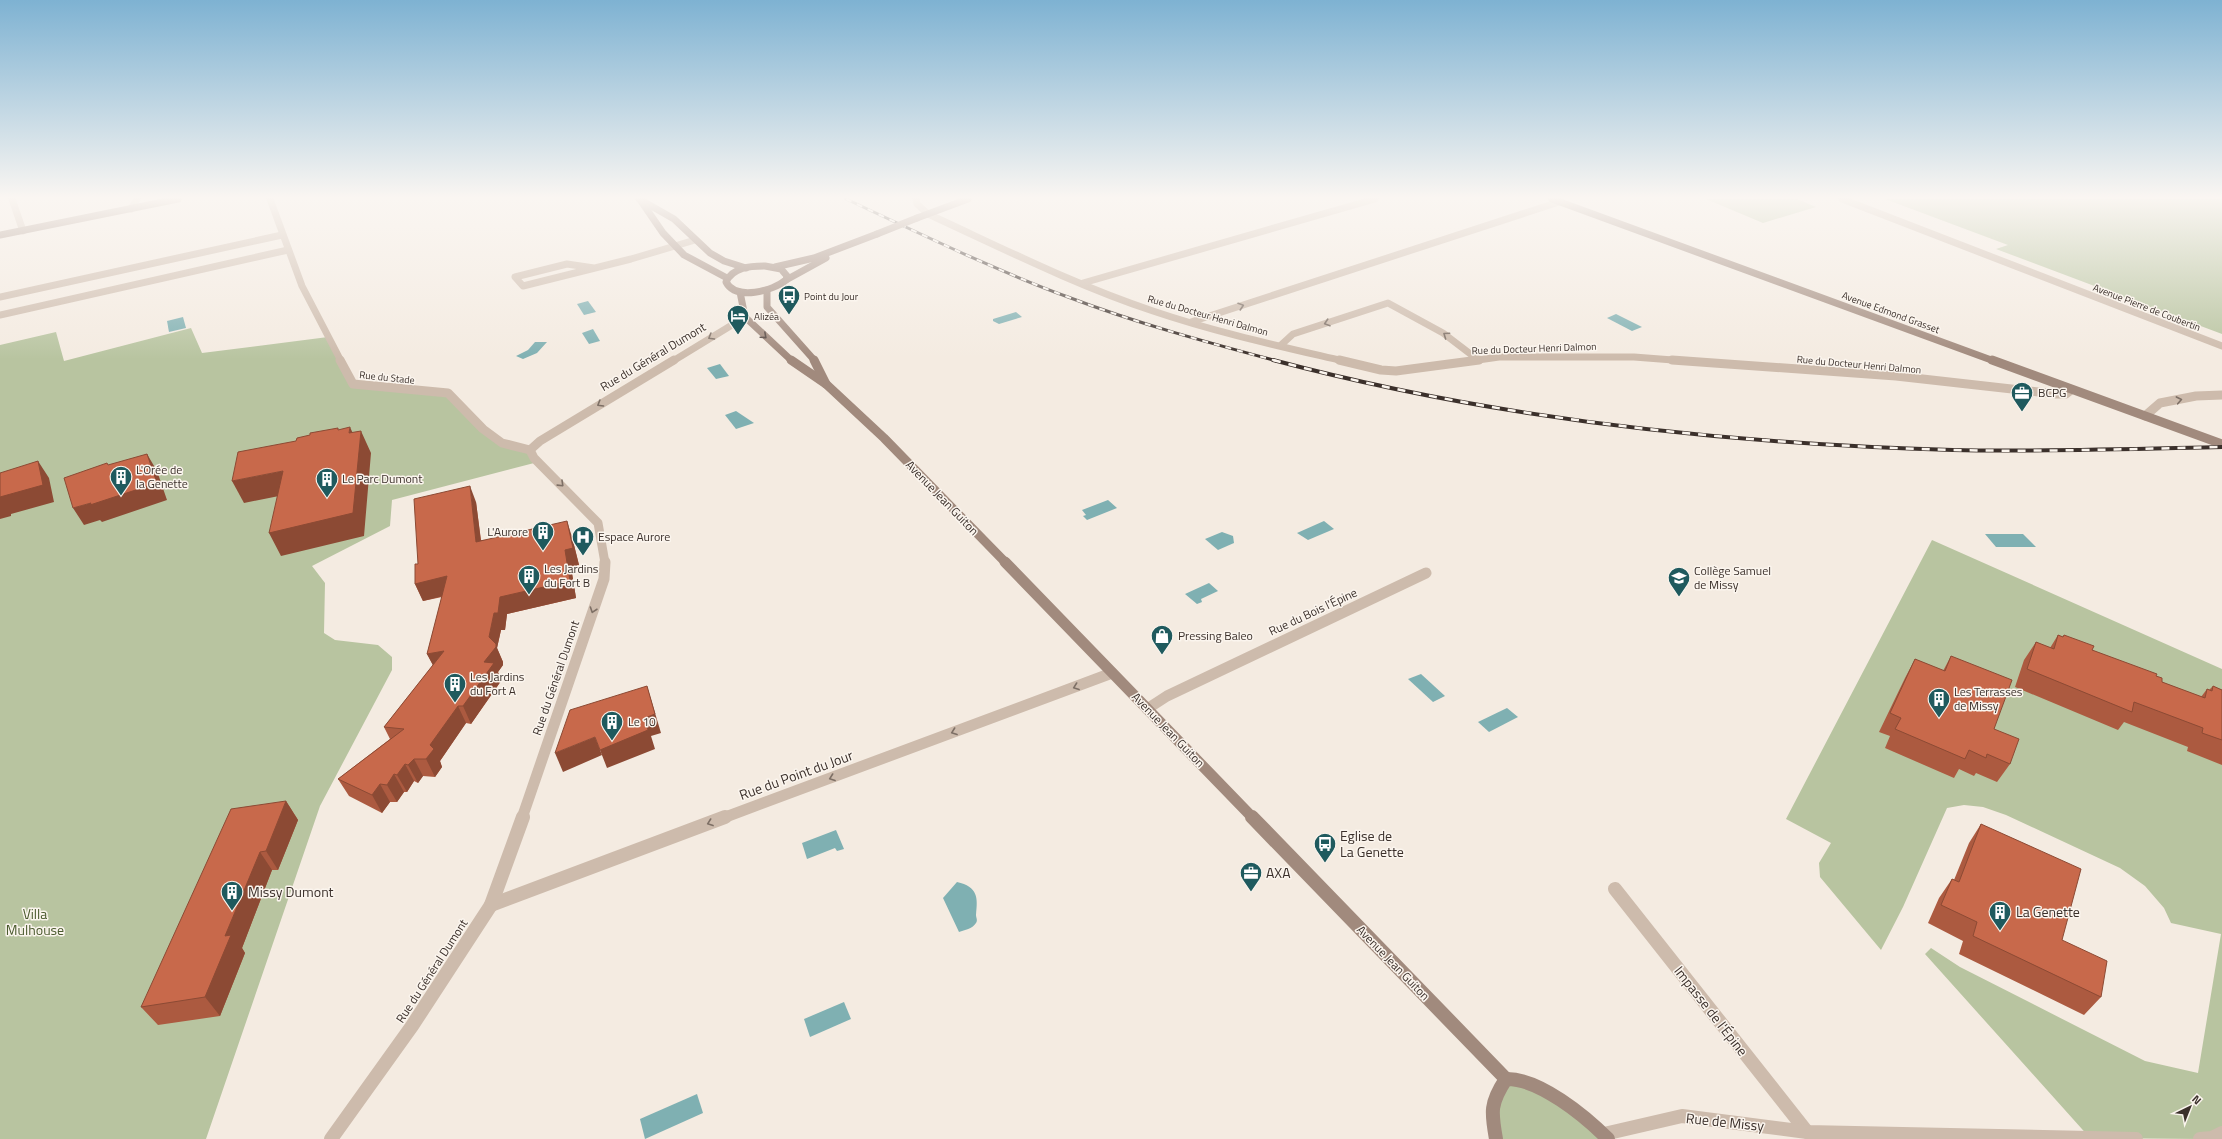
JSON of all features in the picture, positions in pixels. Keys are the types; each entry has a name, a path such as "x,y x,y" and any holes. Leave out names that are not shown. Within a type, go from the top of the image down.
{"main road":[{"path":"683,252 692,260 722,273 727,278 726,282 728,286 740,292 767,290 779,286 786,280 821,262 834,252"},
{"path":"709,252 724,261 746,268 774,267 800,263 833,252"},
{"name":"Avenue Edmond Grasset","path":"1695,252 2222,444"},
{"path":"774,267 785,272 786,280"},
{"path":"727,278 746,268"},
{"name":"Avenue Jean Guiton","path":"767,290 767,307 814,361 826,384"},
{"path":"740,292 745,317"},
{"name":"Avenue Jean Guiton","path":"745,317 798,366 826,384 884,438 1506,1079"},
{"path":"1496,1139 1491,1114 1492,1099 1506,1079 1520,1079 1541,1090 1588,1120 1606,1137"}],"street":[{"path":"0,297 204,252"},
{"path":"0,315 278,252"},
{"name":"Rue du Stade","path":"289,252 302,286 353,384 448,393 483,429 502,443 530,450"},
{"path":"594,268 567,264 515,277 523,286 594,268 653,252"},
{"name":"Rue du Docteur Henri Dalmon","path":"1014,252 1084,283 1152,310 1190,322 1381,370 1396,371 1477,359 1634,357 1896,376 2056,394 2066,394 2071,390"},
{"path":"1084,283 1191,252"},
{"path":"1190,322 1401,252"},
{"name":"Avenue Pierre de Coubertin","path":"1979,252 2222,346"},
{"path":"1281,345 1293,334 1388,303 1443,333 1477,359"},
{"name":"Rue du Général Dumont","path":"331,1139 412,1026 491,905 504,872 604,579 606,568 600,527 597,520 534,458 530,450 540,441 745,317"},
{"path":"2145,416 2160,403 2196,396 2222,395"},
{"name":"Rue du Bois l'Épine","path":"1147,709 1166,696 1426,573"},
{"name":"Rue du Point du Jour","path":"491,905 1112,673"},
{"name":"Impasse de l'Épine","path":"1615,889 1807,1132"},
{"name":"Rue de Missy","path":"1606,1137 1682,1116 1807,1132 2136,1139"}],"green space":[{"path":"2004,252 2222,252 2222,334"},
{"name":"Villa Mulhouse","path":"191,328 202,353 328,337 353,384 448,393 502,443 530,450 538,462 392,500 390,526 312,566 325,583 324,633 335,640 378,645 392,657 392,670 320,806 206,1139 0,1139 0,345 56,332 64,361"},
{"path":"1932,540 2222,669 2222,1133 2200,1139 2090,1138 1925,954 1931,948 1960,967 2145,1061 2198,1073 2221,934 2171,923 2164,908 2145,886 2120,868 2006,815 1983,807 1964,805 1947,808 1903,907 1881,950 1820,877 1819,863 1831,843 1786,819"},
{"path":"1506,1079 1520,1079 1608,1139 1496,1139 1491,1114"}],"water":[{"path":"588,301 596,312 584,315 577,304"},
{"path":"1016,312 1022,317 999,324 993,321 993,319"},
{"path":"1616,314 1642,327 1632,331 1607,318"},
{"path":"183,317 186,328 169,332 167,321"},
{"path":"593,329 600,341 589,344 582,333"},
{"path":"535,342 547,342 537,353 523,359 516,356 528,350"},
{"path":"720,364 729,376 716,379 707,368"},
{"path":"736,411 754,423 736,429 725,415"},
{"path":"1108,500 1117,508 1087,520 1083,516 1086,515 1082,510"},
{"path":"1324,521 1334,529 1308,540 1297,533"},
{"path":"1222,532 1233,536 1234,543 1218,550 1205,539"},
{"path":"1985,534 2023,534 2036,547 1996,547"},
{"path":"1209,583 1218,591 1201,599 1202,602 1197,604 1185,594"},
{"path":"1421,674 1445,696 1433,702 1408,679"},
{"path":"1507,708 1518,717 1489,732 1478,722"},
{"path":"836,830 844,849 837,851 835,848 807,859 802,843"},
{"path":"957,882 964,884 973,890 977,903 976,923 970,928 959,932 943,898"},
{"path":"844,1002 851,1019 810,1037 804,1019"},
{"path":"697,1094 703,1113 645,1139 640,1119"}],"building":[{"path":"350,427 349,433 361,431 353,513 269,533 283,471 232,481 238,452 296,441 297,438 310,435 310,433"},
{"path":"147,454 157,483 90,505 91,503 73,508 64,478 107,463 108,465"},
{"path":"38,461 43,485 0,497 0,473"},
{"path":"470,486 476,542 567,521 573,548 565,550 570,581 500,597 498,613 494,613 489,637 496,644 496,647 484,662 494,663 463,706 458,706 430,745 434,749 426,759 414,759 408,765 405,764 397,775 394,774 387,785 380,784 372,795 338,779 404,729 384,727 444,651 427,654 447,576 415,584 415,564 418,564 414,499"},
{"path":"2058,635 2063,637 2064,635 2094,646 2092,650 2157,674 2156,676 2162,678 2162,682 2205,698 2207,689 2212,691 2213,686 2222,690 2222,740 2202,733 2203,728 2134,702 2132,712 2027,669 2036,642 2054,649"},
{"name":"Les Terrasses de Missy","path":"1951,656 2012,680 1994,729 2019,739 2010,764 1987,754 1986,758 1969,750 1965,759 1895,729 1901,718 1890,713 1915,659 1945,671"},
{"path":"647,686 655,714 645,718 648,730 600,750 595,737 555,753 570,710"},
{"path":"286,801 266,851 260,852 225,936 231,935 205,997 141,1007 231,809"},
{"name":"La Genette","path":"1981,824 2081,869 2062,940 2107,961 2101,997 1973,936 1977,922 1941,905 1952,879 1959,882"}],"railway":[{"path":"960,252 1068,297 1145,324 1276,361"},
{"path":"1276,361 1440,398 1525,412 1610,424 1782,442 1868,447 1987,451 2222,447"}],"place":[{"name":"Point du Jour","path":"789,316"},
{"name":"Alizéa","path":"738,336"},
{"name":"BCPG","path":"2022,412"},
{"name":"L'Orée de la Genette","path":"121,496"},
{"name":"Le Parc Dumont","path":"327,498"},
{"name":"L'Aurore","path":"543,552"},
{"name":"Espace Aurore","path":"583,556"},
{"name":"Les Jardins du Fort B","path":"529,596"},
{"name":"Collège Samuel de Missy","path":"1679,598"},
{"name":"Pressing Baleo","path":"1162,656"},
{"name":"Les Jardins du Fort A","path":"455,704"},
{"name":"Les Terrasses de Missy","path":"1939,718"},
{"name":"Le 10","path":"612,742"},
{"name":"Eglise de La Genette","path":"1325,864"},
{"name":"AXA","path":"1251,892"},
{"name":"Missy Dumont","path":"232,912"},
{"name":"La Genette","path":"2000,932"}]}
